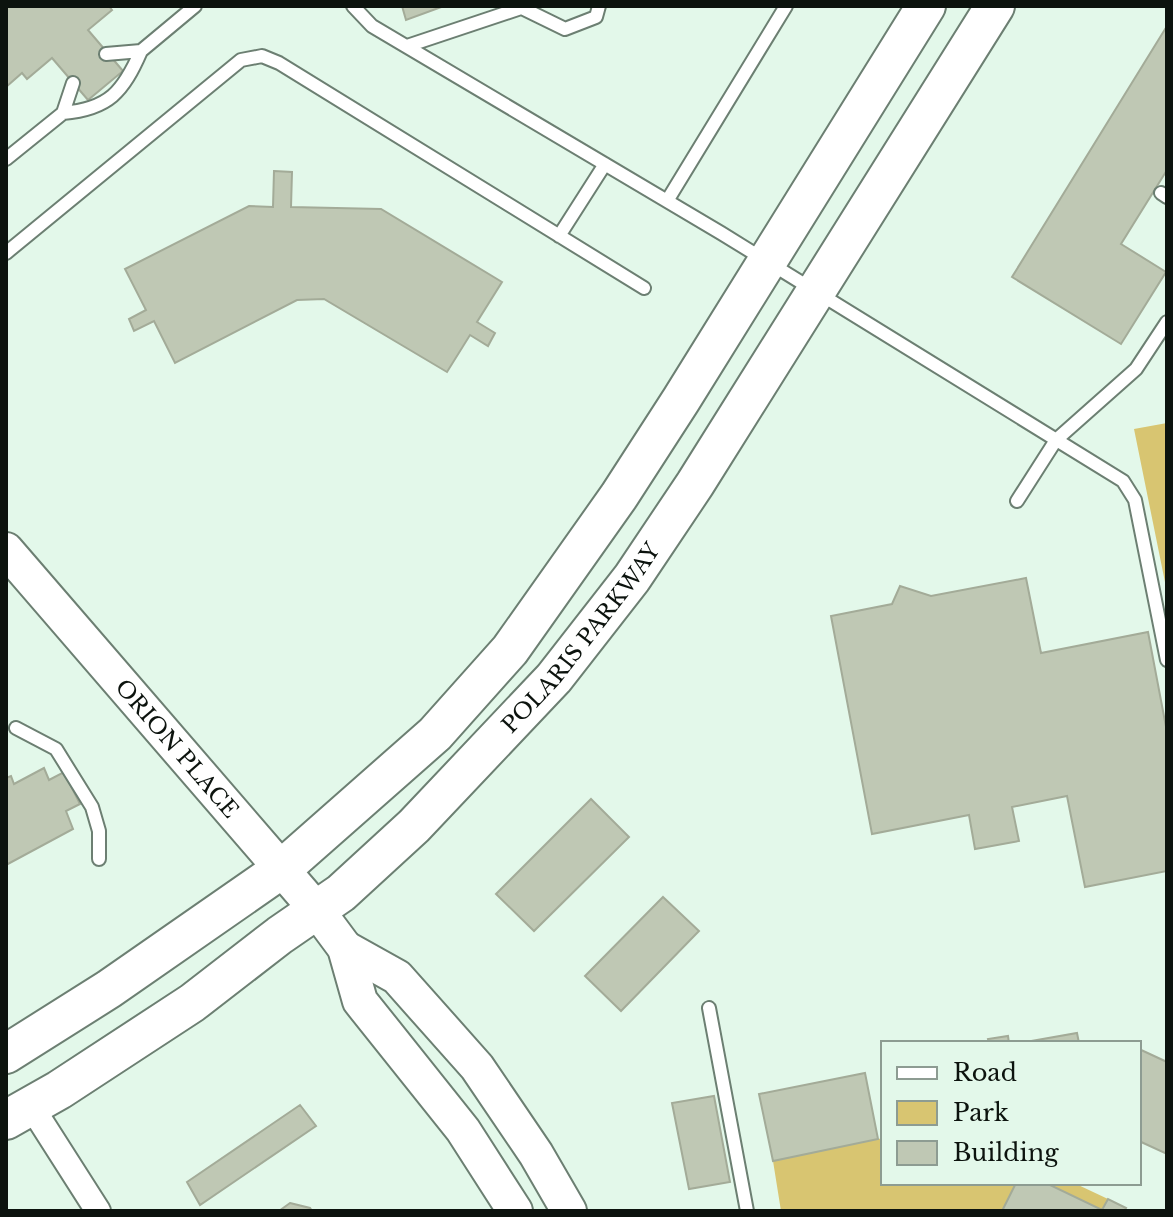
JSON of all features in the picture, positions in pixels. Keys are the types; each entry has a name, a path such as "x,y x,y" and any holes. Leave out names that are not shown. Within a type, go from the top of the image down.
{"main road":[{"path":"6,1054 71,1015 283,868 435,734 510,650 619,496 926,6"},
{"name":"POLARIS PARKWAY","path":"18,1113 192,1003 341,893 414,826 572,656 632,578 695,484 995,6"},
{"name":"ORION PLACE","path":"14,565 316,909 345,948 360,1001 463,1130 515,1211"},
{"name":"ORION PLACE","path":"345,948 397,977 477,1067 536,1154 569,1211"}],"street":[{"path":"18,1113 98,1211"}],"lane":[{"path":"63,113 94,110 127,83 141,51 195,6"},
{"path":"353,6 372,26 667,201 1123,481 1135,500 1167,660"},
{"path":"407,46 524,7 565,29 596,17 599,6"},
{"path":"667,201 786,6"},
{"path":"106,54 141,51"},
{"path":"6,253 241,60 262,56 279,63 644,288"},
{"path":"6,159 63,113 73,83"},
{"path":"559,236 605,164"},
{"path":"1017,501 1056,440 1136,369 1167,322"},
{"path":"16,728 56,749 92,807 99,831 99,859"},
{"path":"709,1008 747,1211"}],"green space":[{"path":"1167,423 1167,592 1134,429"},
{"path":"881,1138 881,1185 1015,1185 1002,1211 781,1211 773,1161"},
{"path":"1050,1185 1078,1185 1108,1199 1102,1210"}],"building":[{"path":"6,6 109,6 112,10 88,30 123,71 88,100 52,58 27,79 22,73 6,87"},
{"path":"402,6 444,6 406,20"},
{"path":"1167,26 1167,170 1121,244 1166,272 1121,344 1012,277"},
{"path":"274,171 292,172 291,207 381,209 502,282 477,322 495,333 488,346 470,335 447,372 324,299 297,300 175,363 154,321 134,331 129,319 146,310 125,269 249,206 273,207"},
{"path":"1026,578 1041,653 1148,632 1167,732 1167,871 1085,887 1067,796 1012,807 1019,841 975,849 969,815 872,834 831,616 892,604 900,586 931,596"},
{"path":"44,768 49,780 64,772 80,804 66,811 73,829 6,865 6,778 11,776 14,784"},
{"path":"591,799 629,837 534,931 496,894"},
{"path":"663,897 699,931 621,1011 585,976"},
{"path":"1077,1033 1079,1041 1031,1041"},
{"path":"1008,1036 1009,1041 988,1041"},
{"path":"1141,1050 1167,1062 1167,1154 1141,1142"},
{"path":"865,1073 878,1139 773,1161 759,1094"},
{"path":"714,1096 730,1182 689,1189 672,1103"},
{"path":"300,1105 316,1126 200,1205 187,1182"},
{"path":"1015,1185 1050,1185 1102,1210 1108,1199 1126,1208 1124,1211 1002,1211"},
{"path":"290,1203 310,1208 312,1211 279,1211"}]}
